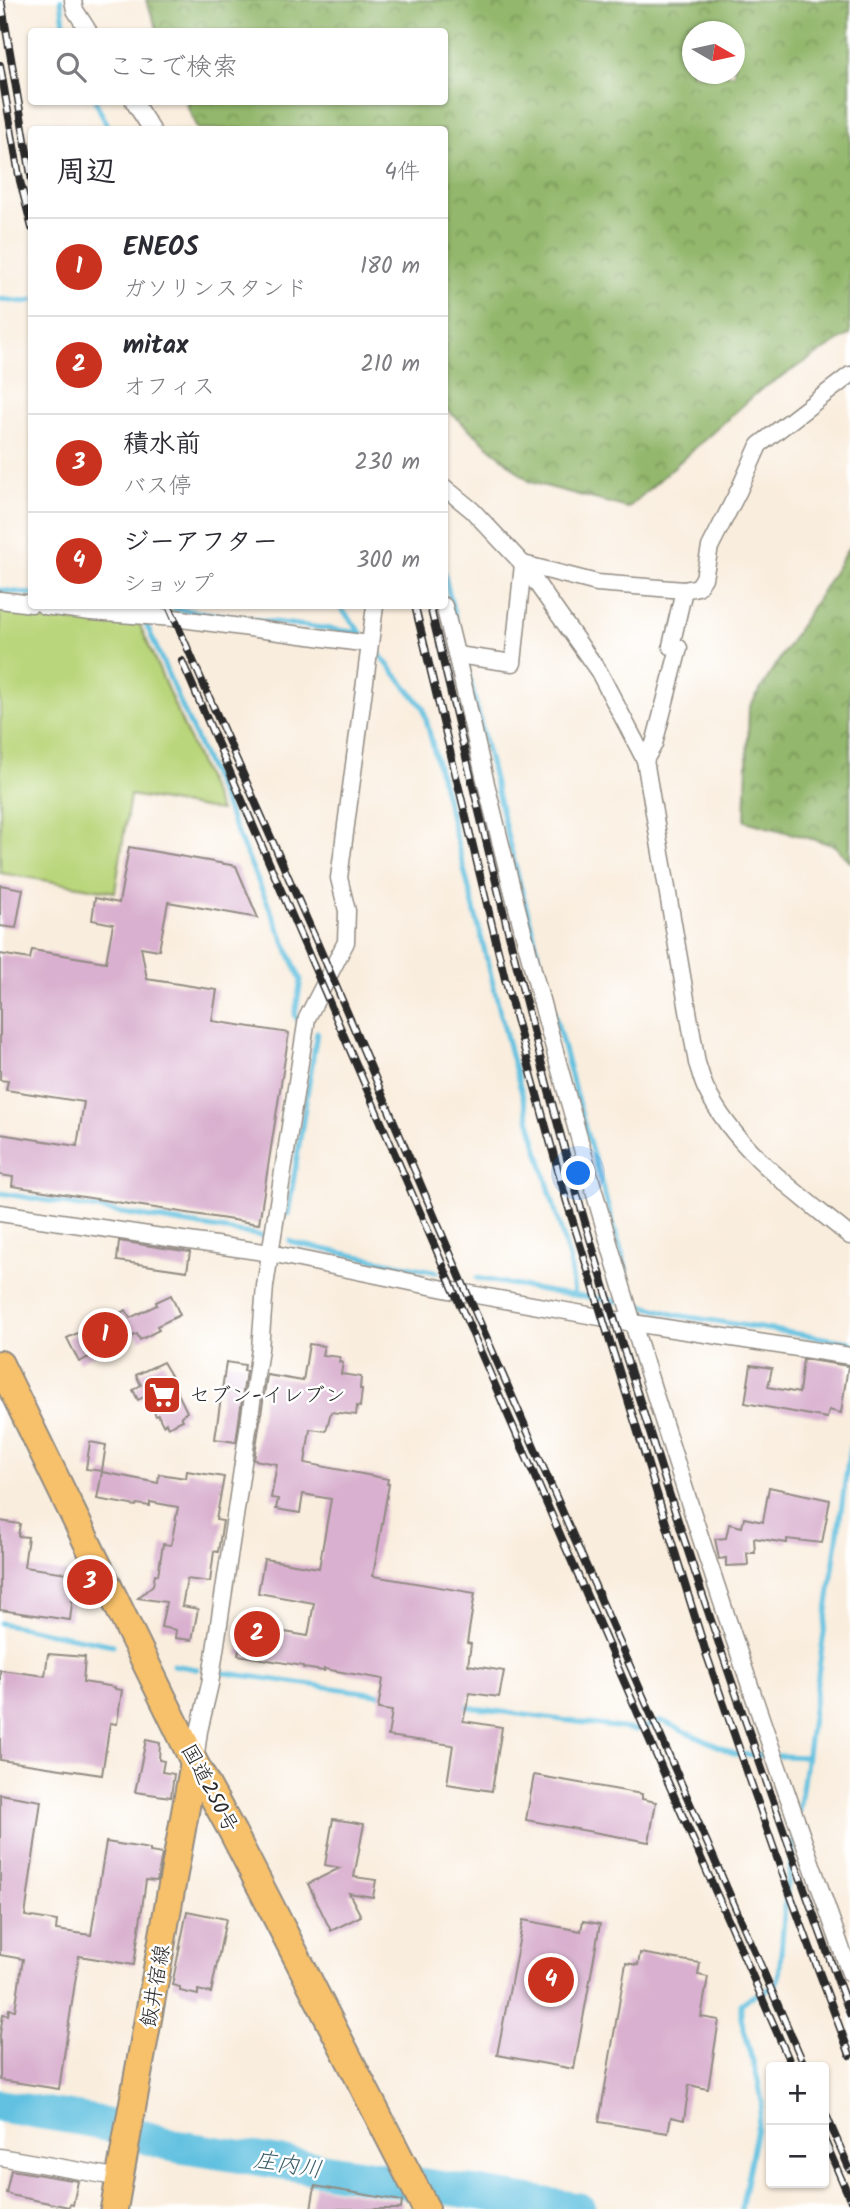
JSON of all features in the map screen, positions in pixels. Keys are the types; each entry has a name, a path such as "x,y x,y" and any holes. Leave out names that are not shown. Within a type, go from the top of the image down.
{"main road":[{"name":"国道250号","path":"0,1364 194,1762 423,2204"},
{"name":"飯井宿線","path":"114,2209 194,1762"},
{"path":"181,1838 201,1819 217,1822 233,1833"}],"street":[{"path":"73,0 75,10 86,28"},
{"path":"136,105 149,126"},
{"path":"523,564 597,583 684,590 698,587 704,578 710,547 759,445 850,375"},
{"path":"448,489 472,510 523,564 598,672 645,760 697,1063 706,1089 741,1141 776,1175 850,1237"},
{"path":"463,656 513,663 523,564"},
{"path":"645,760 654,744 679,648 671,646 684,590"},
{"path":"0,600 28,604"},
{"path":"77,609 369,644"},
{"path":"194,1762 220,1617 307,1018 346,942 347,911 339,878 375,609"},
{"path":"445,609 463,656 492,808 537,983 630,1310 752,1695 850,1973"},
{"path":"0,1213 271,1253 454,1291 630,1310 850,1356"},
{"path":"0,2157 123,2168"}],"green space":[{"path":"146,0 850,0 850,334 760,390 628,508 530,482 448,411 448,126 196,126 187,105 448,105 448,28 157,28"},
{"path":"850,546 850,862 834,845 745,821 749,708"},
{"path":"0,603 139,623 220,811 130,795 115,892 0,873"}],"building":[{"path":"129,847 236,866 258,918 168,902 159,950 141,947 147,979 217,990 212,1021 289,1033 259,1224 12,1186 13,1177 0,1175 0,1134 77,1146 84,1102 6,1090 8,1081 0,1080 0,954 30,959 32,950 106,962 113,924 92,920 95,898 119,903"},
{"path":"0,885 23,889 16,928 0,926"},
{"path":"119,1241 190,1252 187,1271 117,1261"},
{"path":"171,1295 180,1315 157,1326 159,1330 140,1340 137,1334 79,1362 67,1338 126,1310 130,1318"},
{"path":"309,1344 324,1346 322,1355 340,1357 339,1362 343,1363 341,1374 361,1377 360,1407 357,1406 356,1415 331,1412 326,1431 310,1429 305,1463 388,1479 373,1576 475,1593 467,1643 471,1644 468,1665 504,1671 499,1697 470,1693 463,1721 502,1727 492,1791 447,1784 453,1745 388,1736 392,1711 378,1709 383,1679 303,1668 238,1655 244,1625 308,1636 314,1603 258,1593 264,1559 319,1568 331,1499 303,1494 300,1513 276,1509 278,1499 271,1498 277,1464 254,1460 267,1375 303,1381"},
{"path":"803,1359 848,1366 841,1413 829,1410 827,1418 745,1403 751,1365 772,1368 768,1387 799,1393"},
{"path":"163,1362 175,1382 173,1383 187,1412 181,1416 183,1420 168,1427 156,1416 146,1396 138,1400 133,1390 141,1385 136,1375"},
{"path":"226,1362 245,1365 246,1371 236,1442 215,1439"},
{"path":"90,1442 106,1445 102,1471 86,1469"},
{"path":"187,1471 224,1477 216,1520 223,1521 218,1552 214,1551 210,1582 187,1579 182,1606 198,1609 192,1640 175,1638 176,1630 161,1627 166,1602 138,1598 153,1585 155,1574 158,1575 163,1544 171,1545 178,1507 150,1502 150,1506 136,1506 97,1499 102,1472 158,1483 159,1474 186,1478"},
{"path":"769,1487 830,1500 822,1543 787,1539 787,1543 754,1538 755,1553 747,1553 748,1565 726,1566 726,1558 719,1559 715,1539 726,1538 729,1524 742,1527 744,1518 763,1522"},
{"path":"0,1521 20,1524 18,1536 28,1537 24,1567 68,1573 67,1578 75,1579 70,1620 0,1610"},
{"path":"48,1654 85,1657 83,1682 122,1690 117,1724 110,1723 102,1775 0,1760 0,1670 45,1676"},
{"path":"146,1740 160,1743 159,1760 164,1761 162,1772 174,1774 171,1797 135,1792"},
{"path":"534,1775 642,1794 642,1799 656,1802 649,1842 526,1820"},
{"path":"0,1794 41,1801 25,1916 57,1921 56,1930 91,1935 106,1842 150,1849 150,1852 162,1854 157,1881 146,1880 134,1965 79,1956 59,2089 0,2080 3,2014 8,2015 9,2009 15,2010 23,1959 0,1955"},
{"path":"333,1819 364,1824 354,1877 376,1880 373,1897 349,1893 361,1916 331,1931 308,1884 340,1868 325,1865"},
{"path":"187,1911 226,1919 211,1993 198,1990 198,1995 180,1991 180,1987 172,1985"},
{"path":"523,1920 581,1931 583,1921 600,1924 574,2069 497,2055"},
{"path":"640,1953 700,1963 698,1975 708,1977 701,2017 719,2020 708,2089 689,2085 684,2120 671,2117 668,2133 599,2122 626,1963 638,1965"},
{"path":"11,2170 78,2181 73,2205 70,2204 69,2207 6,2193"},
{"path":"315,2186 402,2201 401,2209 311,2209"}],"waterway":[{"path":"61,0 64,28"},
{"path":"97,105 107,126"},
{"path":"0,299 28,301"},
{"path":"448,589 510,846 584,1124 627,1271"},
{"path":"0,590 28,594"},
{"path":"173,609 361,633"},
{"path":"341,609 362,634"},
{"path":"144,619 301,980 295,1015 299,1022"},
{"path":"378,653 423,707 511,1055 570,1262 574,1294"},
{"path":"288,1214 317,1032"},
{"path":"0,1193 262,1236"},
{"path":"290,1241 437,1272"},
{"path":"477,1278 638,1304 676,1315 850,1342"},
{"path":"633,1290 638,1304"},
{"path":"799,1811 850,1447"},
{"path":"0,1623 113,1645"},
{"path":"173,1665 197,1669"},
{"path":"218,1672 385,1695"},
{"path":"460,1706 636,1730 662,1721 735,1754 807,1757"},
{"path":"741,2209 762,2102 741,2018 741,2004 775,1986 779,1977 785,1904 795,1835"},
{"name":"庄内川","path":"0,2106 92,2121 174,2146 579,2209"}],"railway":[{"path":"1,0 28,158"},
{"path":"0,65 28,212"},
{"path":"170,609 803,2062"},
{"path":"416,609 506,983 566,1199 707,1656 783,1875 850,2055"},
{"path":"431,609 519,974 599,1268 711,1622 850,2014"},
{"path":"182,661 790,2062"},
{"path":"829,2122 850,2170"},
{"path":"829,2151 850,2199"}],"place":[{"name":"ENEOS","path":"105,1335"},
{"name":"セブン-イレブン","path":"162,1395"},
{"name":"積水前","path":"90,1582"},
{"name":"mitax","path":"257,1634"},
{"name":"ジーアフター","path":"551,1980"}]}
